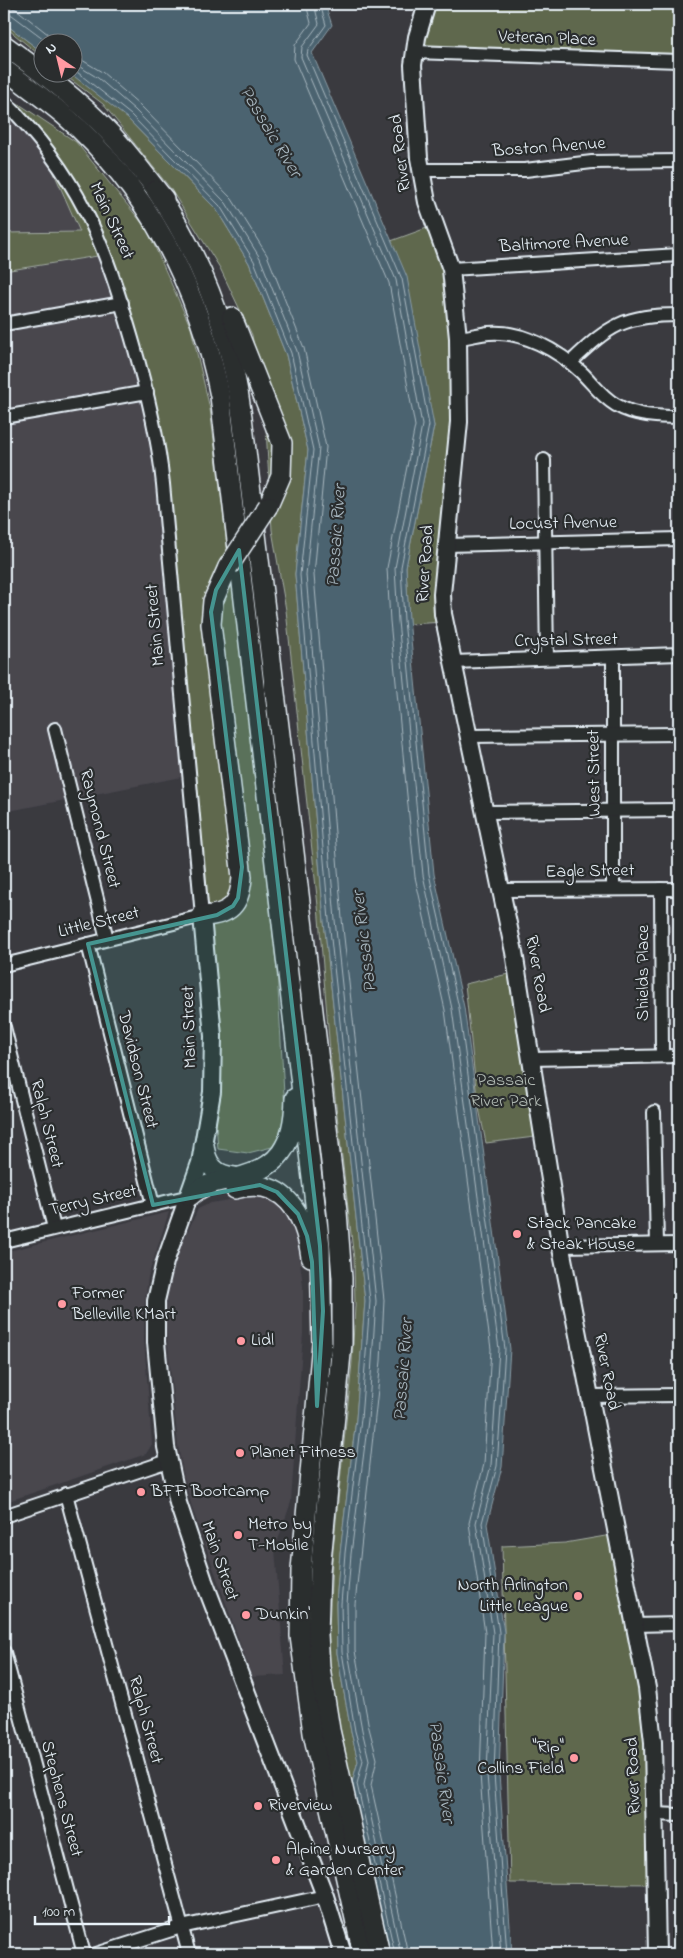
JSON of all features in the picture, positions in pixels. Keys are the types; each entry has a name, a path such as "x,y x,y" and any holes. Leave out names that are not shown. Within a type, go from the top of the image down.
{"highway":[{"path":"4,45 58,85 94,116 127,151 187,229 208,263 279,432 283,466 278,486 268,506 228,567 214,595 211,624 242,877 238,898 233,906 217,915 202,916"},
{"path":"4,69 64,116 97,147 122,177 165,240 186,283 203,326 216,372 224,421 320,1246 323,1311 317,1406 301,1570 300,1611 303,1669 313,1733 363,1954"},
{"path":"156,190 194,252 219,312 234,368 243,425 336,1202 342,1278 340,1375 318,1602 320,1667 330,1730 380,1954"},
{"path":"190,1196 204,1186 249,1175 269,1166 278,1158 290,1136 295,1112 282,911"},
{"path":"204,1145 205,1155 213,1170 221,1175 230,1177 249,1175"},
{"path":"190,1196 205,1197 242,1187 260,1185 277,1192 298,1214 307,1236 312,1262 317,1406"}],"main road":[{"name":"River Road","path":"427,4 417,37 413,66 418,150 427,202 451,269 458,338 458,422 442,594 444,622 514,952 561,1246 652,1720 657,1954"},
{"name":"Main Street","path":"202,916 211,1008 213,1063 204,1145 190,1196 164,1262 155,1310 156,1342 168,1461 179,1508 204,1581 325,1896 343,1954"}],"street":[{"name":"Veteran Place","path":"414,52 679,61"},
{"name":"Main Street","path":"4,101 48,151 83,203 101,241 122,303 147,392 157,438 162,476 202,916"},
{"name":"Boston Avenue","path":"422,170 525,170 592,162 679,161"},
{"name":"Baltimore Avenue","path":"451,269 679,255"},
{"path":"4,324 122,303"},
{"path":"571,362 596,338 624,321 649,315 679,315"},
{"path":"458,338 490,333 521,337 549,348 571,362 616,405 628,411 658,417 679,417"},
{"path":"4,417 147,392"},
{"path":"544,460 547,658"},
{"name":"Locust Avenue","path":"447,545 679,539"},
{"name":"Crystal Street","path":"453,662 547,658 613,658 679,654"},
{"name":"West Street","path":"613,658 614,888"},
{"name":"Raymond Street","path":"55,729 107,939"},
{"path":"467,736 679,734"},
{"path":"484,812 679,810"},
{"name":"Shields Place","path":"661,889 662,1056"},
{"name":"Eagle Street","path":"501,890 679,889"},
{"name":"Little Street","path":"5,960 88,944 202,916"},
{"name":"Davidson Street","path":"88,944 153,1205"},
{"name":"Ralph Street","path":"4,1027 54,1228"},
{"path":"531,1059 679,1056"},
{"path":"654,1112 656,1244"},
{"name":"Terry Street","path":"4,1241 190,1196"},
{"path":"561,1246 679,1244"},
{"path":"590,1396 679,1395"},
{"path":"4,1516 168,1461"},
{"name":"Ralph Street","path":"66,1494 189,1954"},
{"path":"635,1624 679,1624"},
{"name":"Stephens Street","path":"4,1652 84,1954"},
{"path":"655,1814 679,1814"},
{"path":"96,1954 181,1927 325,1896"}],"highlighted area":[{"path":"239,550 320,1246 323,1311 317,1406 312,1262 307,1236 298,1214 277,1192 260,1185 153,1205 88,944 217,915 233,906 238,898 242,867 211,612 216,590"}],"shaded area":[{"path":"4,99 47,157 80,232 4,233"},
{"path":"111,254 163,442 192,775 4,812 4,271"},
{"path":"254,1196 272,1199 285,1210 292,1223 298,1245 303,1286 303,1334 291,1502 275,1549 285,1675 252,1677 192,1508 184,1478 178,1446 165,1318 167,1292 176,1257 198,1209 210,1203"},
{"path":"169,1212 148,1277 145,1303 144,1338 152,1444 146,1454 6,1502 4,1491 4,1252"}],"green space":[{"path":"500,4 679,4 679,55 424,46 436,5 499,6"},
{"path":"4,23 32,44 32,49 4,26"},
{"path":"82,81 91,87 127,118 216,209 249,263 286,355 308,450 295,574 324,921 365,1301 356,1419 340,1553 336,1604 337,1653 358,1761 352,1783 344,1758 328,1652 332,1561 352,1363 355,1305 354,1259 331,1063 318,906 286,610 272,530 265,412 252,335 220,268 170,188 103,104 74,82"},
{"path":"7,96 76,142 147,229 191,328 210,409 246,696 277,971 286,1129 284,1127 272,1147 248,1153 218,1149 163,442 110,254 4,271 4,233 80,232 47,157 4,99"},
{"path":"435,225 458,339 445,622 409,624 406,567 434,426 391,241"},
{"name":"Passaic River Park","path":"517,972 543,1136 486,1143 477,1098 465,984"},
{"path":"617,1534 647,1688 656,1884 510,1883 502,1546 565,1543"}],"water":[{"name":"Passaic River","path":"4,4 325,4 332,25 312,53 407,277 434,426 406,567 409,619 434,874 464,1007 510,1349 502,1467 487,1524 504,1632 499,1774 512,1954 390,1954 352,1783 358,1761 337,1653 336,1604 340,1553 356,1419 365,1301 324,921 295,574 308,450 286,355 249,263 216,209 127,118 81,82 82,32 32,32 32,44 4,23"}],"place":[{"name":"Stack Pancake & Steak House","path":"517,1234"},
{"name":"Former Belleville KMart","path":"62,1304"},
{"name":"Lidl","path":"241,1341"},
{"name":"Planet Fitness","path":"240,1453"},
{"name":"BFF Bootcamp","path":"141,1492"},
{"name":"Metro by T-Mobile","path":"238,1535"},
{"name":"North Arlington Little League","path":"578,1596"},
{"name":"Dunkin'","path":"246,1615"},
{"name":"\"Rip\" Collins Field","path":"574,1758"},
{"name":"Riverview","path":"258,1806"},
{"name":"Alpine Nursery & Garden Center","path":"276,1860"}]}
